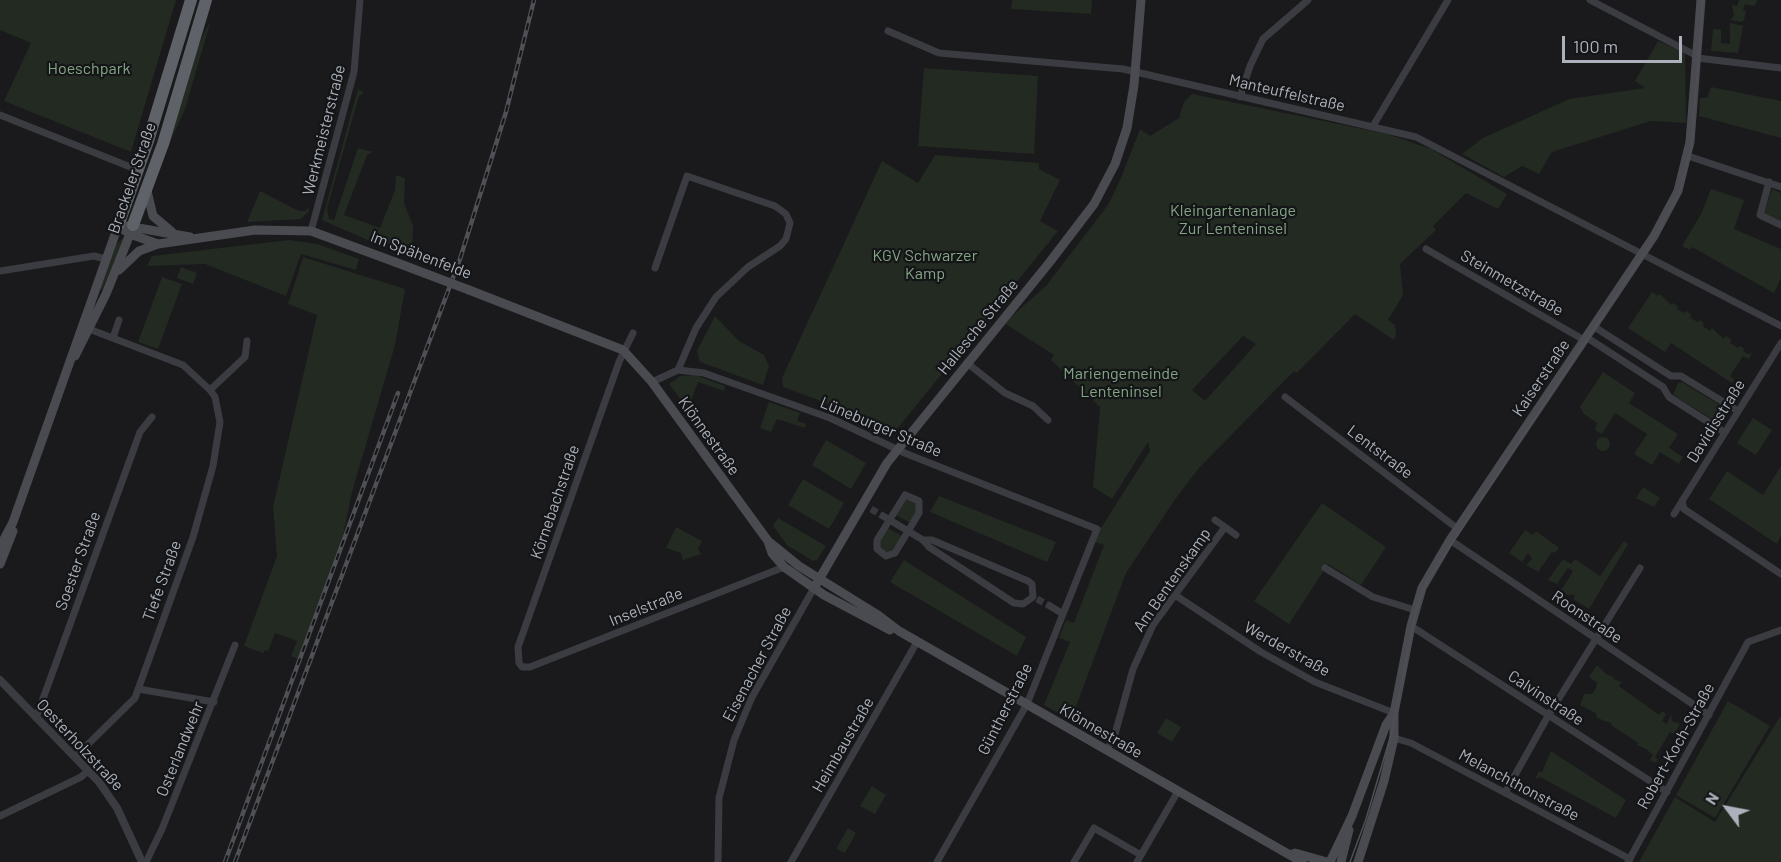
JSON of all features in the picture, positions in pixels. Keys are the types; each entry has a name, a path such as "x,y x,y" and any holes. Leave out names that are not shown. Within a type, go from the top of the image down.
{"highway":[{"name":"Brackeler Straße","path":"118,226 138,170 191,0"},
{"name":"Brackeler Straße","path":"132,230 147,191 206,0"}],"main road":[{"name":"Hallesche Straße","path":"816,584 866,506 898,448 1094,204 1122,143 1132,102 1141,0"},
{"name":"Kaiserstraße","path":"1358,862 1377,807 1394,738 1394,713 1415,610 1429,574 1670,209 1688,156 1701,0"},
{"path":"147,191 153,216 177,235"},
{"name":"Im Spähenfelde","path":"118,226 132,230 201,238"},
{"name":"Brackeler Straße","path":"72,360 75,344 118,226"},
{"name":"Im Spähenfelde","path":"132,230 158,244 274,229 311,231 623,350"},
{"name":"Brackeler Straße","path":"0,547 13,522 72,360 89,329 132,230"},
{"path":"113,276 139,251 158,244"},
{"name":"Klönnestraße","path":"623,350 652,382 768,541 816,584"},
{"name":"Brackeler Straße","path":"0,564 14,531 13,522"},
{"name":"Klönnestraße","path":"768,541 772,553 784,567 891,630 898,631 1107,750 1290,859 1302,862"},
{"name":"Kaiserstraße","path":"1328,862 1352,816 1386,724 1394,713"},
{"path":"1341,862 1352,816"},
{"name":"Klönnestraße","path":"1290,859 1295,853 1328,862"}],"street":[{"name":"Werkmeisterstraße","path":"311,231 354,72 360,0"},
{"path":"1240,97 1250,66 1263,39 1308,0"},
{"path":"1373,126 1448,0"},
{"path":"1590,0 1697,57 1781,68"},
{"name":"Manteuffelstraße","path":"888,32 897,40 939,53 1103,66 1135,72 1373,126 1431,144 1781,326"},
{"path":"0,115 138,170"},
{"path":"1688,156 1781,187"},
{"path":"652,382 678,370 706,311 732,281 786,239 789,232 788,219 775,206 687,176 655,268"},
{"path":"1769,182 1760,215 1781,225"},
{"name":"Steinmetzstraße","path":"1426,249 1585,339 1663,387 1669,397 1724,432"},
{"path":"0,272 94,256 106,260"},
{"path":"113,338 119,320"},
{"path":"1593,326 1671,376 1681,376 1738,411"},
{"name":"Tiefe Straße","path":"75,757 135,698 193,537 213,466 220,422 210,390 183,365 89,329"},
{"name":"Körnebachstraße","path":"519,663 516,654 518,647 623,350 633,333"},
{"path":"210,390 245,357 247,342"},
{"name":"Davidisstraße","path":"1674,514 1781,343"},
{"path":"967,363 1005,393 1033,406 1048,420"},
{"name":"Lüneburger Straße","path":"678,370 704,373 831,418 898,448 1097,529"},
{"path":"1663,387 1671,376"},
{"name":"Lentstraße","path":"1285,397 1458,529"},
{"name":"Soester Straße","path":"36,718 140,432 152,417"},
{"path":"915,497 921,507 896,553 886,556 880,553 876,545 886,518 902,498 915,497"},
{"path":"1683,499 1684,509 1781,574"},
{"path":"886,518 923,540 929,547 1014,603 1023,604 1035,598 1032,584 1028,581 932,540 923,540"},
{"name":"Am Bentenskamp","path":"1215,520 1236,535"},
{"name":"Am Bentenskamp","path":"1107,750 1115,734 1139,654 1153,625 1225,527"},
{"name":"Güntherstraße","path":"938,862 1026,704 1097,529"},
{"name":"Roonstraße","path":"1450,540 1709,715"},
{"name":"Inselstraße","path":"519,663 522,667 530,667 784,567"},
{"path":"1325,568 1373,597 1415,610"},
{"path":"1504,793 1548,716 1640,568"},
{"name":"Eisenacher Straße","path":"718,862 719,798 734,740 752,697 816,584"},
{"name":"Werderstraße","path":"1175,595 1261,652 1316,682 1394,713"},
{"path":"1050,606 1063,614"},
{"name":"Calvinstraße","path":"1412,626 1667,792"},
{"name":"Robert-Koch-Straße","path":"1629,861 1748,642 1781,630"},
{"name":"Heimbaustraße","path":"791,862 917,642"},
{"name":"Osterlandwehr","path":"144,862 214,702 235,645"},
{"name":"Oesterholzstraße","path":"1,684 88,771 117,808 144,862"},
{"path":"138,689 214,702"},
{"name":"Melanchthonstraße","path":"1394,738 1411,743 1629,861"},
{"path":"0,816 81,777 88,771"},
{"path":"1074,862 1094,828 1139,859 1178,793"}],"green space":[{"name":"Hoeschpark","path":"0,0 176,0 131,152 4,101 31,43 0,30"},
{"path":"1012,0 1092,0 1091,14 1011,9"},
{"path":"1739,0 1757,0 1755,6 1745,4 1744,20 1741,22 1731,20 1734,15 1732,5 1737,6"},
{"path":"211,20 185,109 161,162 197,48"},
{"path":"1730,23 1743,26 1738,53 1711,51 1713,29 1721,30 1721,43 1730,44"},
{"path":"1658,41 1685,53 1686,123 1651,121 1552,152 1539,174 1522,166 1504,177 1462,154 1483,138 1569,99 1645,88 1635,81"},
{"path":"924,68 1038,76 1034,154 918,146"},
{"path":"1711,87 1781,101 1781,138 1699,116 1700,98 1707,98"},
{"path":"358,89 364,93 359,96 327,208 329,219 334,220 358,148 373,152 367,155 344,215 380,228 395,190 396,176 400,176 405,179 404,203 413,226 412,252 389,243 386,248 322,220"},
{"name":"Kleingartenanlage Zur Lenteninsel","path":"1192,94 1387,134 1431,149 1507,194 1498,209 1466,193 1433,226 1436,230 1400,264 1403,295 1388,320 1395,325 1394,340 1355,314 1297,373 1294,371 1199,468 1126,573 1071,720 1044,705 1070,642 1059,638 1066,620 1074,623 1104,545 1095,542 1099,531 1150,451 1148,442 1112,499 1093,487 1100,407 1051,360 1054,355 1004,323 1046,286 1108,205 1140,129 1150,136 1179,118 1184,102","holes":["1243,336 1256,344 1205,401 1192,390"]},
{"name":"KGV Schwarzer Kamp","path":"935,155 1039,163 1039,169 1060,180 1040,221 1058,231 897,429 783,387 782,378 882,161 918,183"},
{"path":"1711,189 1744,200 1734,229 1781,249 1781,278 1774,293 1692,247 1690,250 1682,246 1701,214"},
{"path":"1772,189 1781,193 1781,221 1764,213"},
{"path":"260,191 299,211 305,211 310,207 301,219 247,222"},
{"path":"125,236 102,290 99,289 116,245"},
{"path":"289,240 317,244 359,259 356,270 301,254 286,296 205,264 147,266 152,256"},
{"path":"303,257 405,289 395,345 352,492 341,545 298,659 291,656 297,641 275,633 268,651 265,650 263,653 244,646 277,556 273,507 317,315 288,304"},
{"path":"181,267 197,273 193,284 177,278"},
{"path":"162,277 182,284 158,349 138,342"},
{"path":"1652,292 1658,296 1660,294 1684,313 1686,311 1691,314 1690,317 1697,322 1700,320 1704,323 1703,326 1710,331 1712,328 1724,339 1726,336 1732,340 1730,343 1738,348 1740,346 1748,354 1752,353 1749,359 1743,356 1730,376 1734,380 1732,383 1671,343 1665,352 1628,328"},
{"path":"715,316 739,341 764,355 769,366 763,385 700,362 697,351"},
{"path":"1603,372 1635,393 1629,403 1678,434 1669,448 1683,457 1679,464 1660,452 1652,465 1634,454 1647,434 1615,413 1602,434 1595,430 1597,423 1584,414 1580,407"},
{"path":"695,375 725,386 724,391 698,382 688,409 669,384 680,376"},
{"path":"1682,382 1728,410 1720,424 1673,395 1678,383"},
{"path":"769,402 800,413 797,421 806,424 805,428 777,419 771,432 760,428"},
{"path":"1753,418 1772,430 1756,455 1737,443"},
{"path":"1600,437 1606,437 1610,444 1606,451 1600,451 1596,447 1596,441"},
{"path":"826,440 866,463 851,489 812,465"},
{"path":"1781,466 1781,536 1777,544 1709,499 1727,471 1763,495"},
{"path":"803,479 844,503 829,529 788,505"},
{"path":"1643,487 1660,498 1654,507 1636,498"},
{"path":"939,496 1056,542 1047,562 930,512"},
{"path":"905,499 912,499 919,507 911,523 895,515"},
{"path":"1322,503 1386,547 1361,585 1328,564 1289,624 1254,601"},
{"path":"778,518 826,546 817,560 813,561 787,545 773,526"},
{"path":"676,527 702,541 698,549 701,554 683,560 681,553 666,548"},
{"path":"888,528 902,536 896,549 886,553 879,547 879,540"},
{"path":"1525,530 1533,535 1536,531 1559,548 1555,553 1552,552 1538,572 1526,565 1532,559 1528,553 1522,562 1509,553"},
{"path":"1624,541 1628,544 1589,609 1573,599 1575,596 1571,594 1569,596 1558,588 1562,589 1573,571 1568,568 1557,584 1548,580 1563,559 1571,564 1575,559 1600,576"},
{"path":"904,560 1026,637 1017,656 890,582"},
{"path":"1597,665 1606,674 1614,677 1613,679 1622,682 1619,686 1659,715 1662,711 1666,714 1662,721 1667,724 1671,714 1672,721 1680,724 1674,734 1670,732 1655,757 1658,759 1656,763 1650,760 1653,755 1611,725 1612,723 1596,717 1597,714 1580,705 1584,694 1592,694 1596,688 1597,683 1589,677"},
{"path":"1728,701 1770,726 1715,818 1676,795"},
{"path":"1781,715 1781,862 1639,862 1675,797 1715,822"},
{"path":"1166,718 1181,727 1172,742 1157,733"},
{"path":"1551,751 1626,800 1616,818 1540,777 1535,779 1539,771 1542,772"},
{"path":"872,786 886,795 875,814 860,806"},
{"path":"848,828 856,833 845,853 836,849"}],"tunnel":[{"path":"871,509 883,516"},
{"path":"1037,599 1050,606"}],"tram line":[{"path":"1350,862 1366,819 1392,731 1416,610 1427,581 1649,246 1679,194 1691,148 1703,0"}],"railway":[{"path":"235,862 460,259 506,112 534,0"},
{"path":"225,862 398,393"}],"park label":[{"name":"Mariengemeinde Lenteninsel","path":"1121,383"}]}
